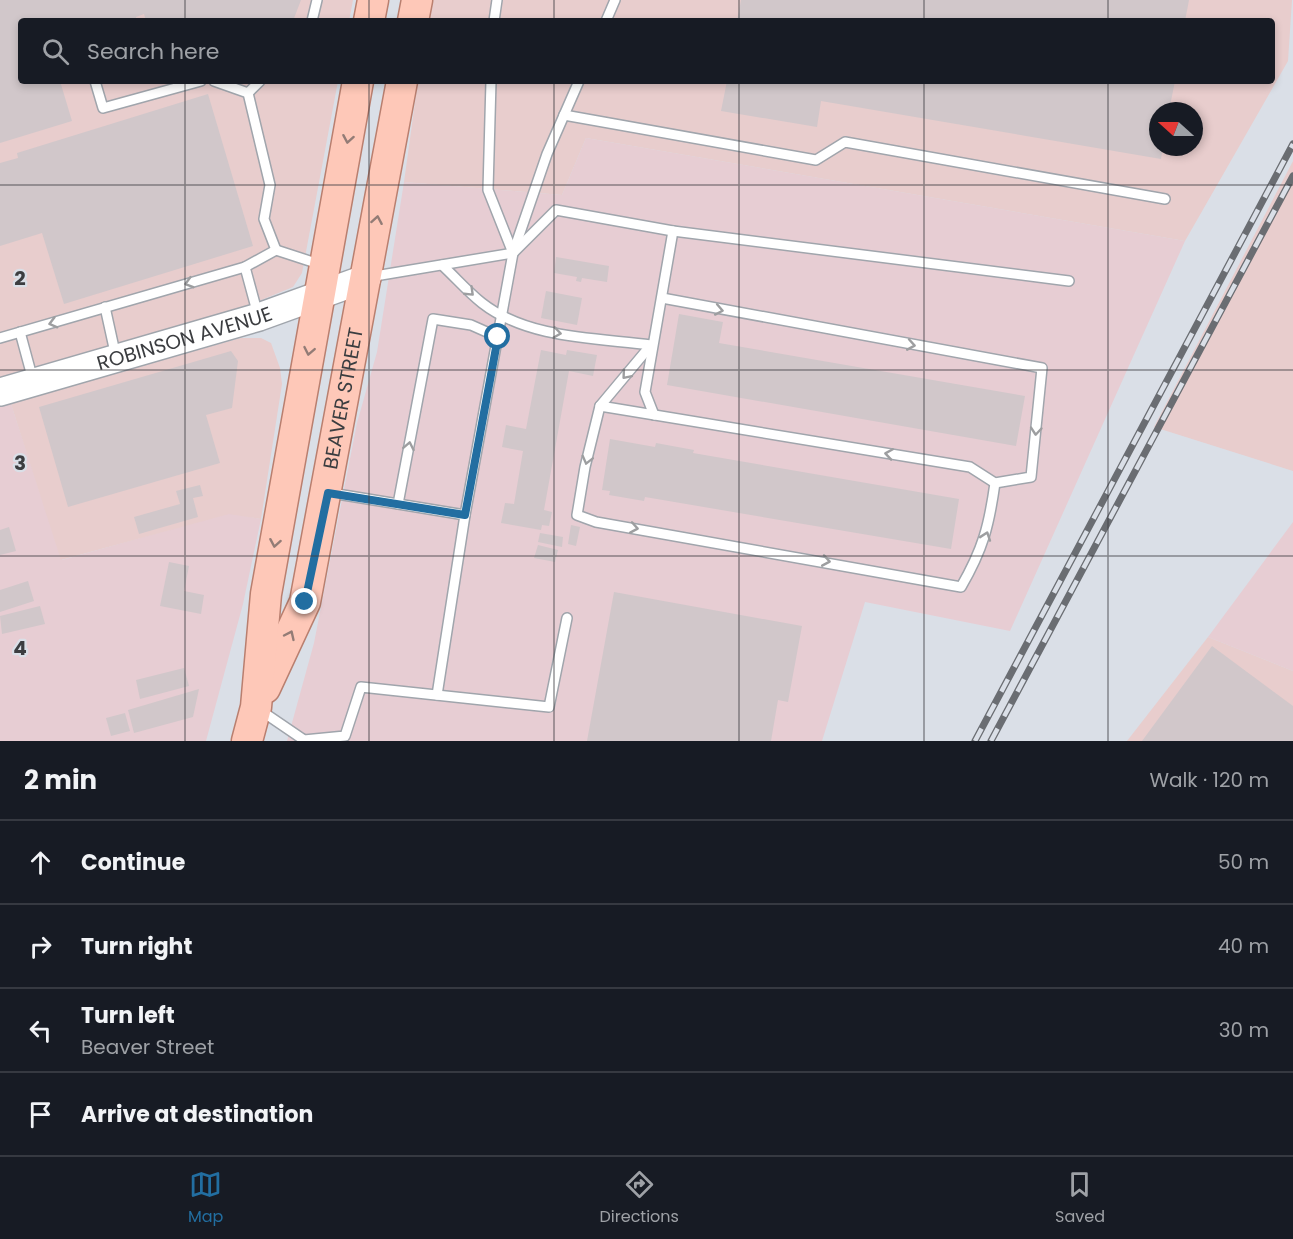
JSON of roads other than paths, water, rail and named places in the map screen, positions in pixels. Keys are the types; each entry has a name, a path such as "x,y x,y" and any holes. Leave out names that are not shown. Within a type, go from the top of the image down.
{"main road":[{"path":"370,18 373,0"},
{"path":"414,18 417,0"},
{"name":"BEAVER STREET","path":"247,741 256,707 266,594 357,84"},
{"name":"BEAVER STREET","path":"256,707 305,602 328,493 401,84"}],"street":[{"name":"ROBINSON AVENUE","path":"0,392 259,317 323,280 367,278"}],"lane":[{"path":"313,18 317,0"},
{"path":"494,18 497,0"},
{"path":"607,18 615,0"},
{"path":"96,84 103,108 190,84"},
{"path":"222,84 248,93"},
{"path":"248,93 257,84"},
{"path":"491,84 488,190 513,253"},
{"path":"437,695 465,515 513,253 547,154 578,84"},
{"path":"248,93 270,185 264,219 276,250 323,280"},
{"path":"564,115 816,160 845,142 1165,199"},
{"path":"367,278 513,253 556,210 673,231 1069,281"},
{"path":"654,415 645,392 651,345 662,298 673,231"},
{"path":"0,338 245,267 276,250"},
{"path":"442,265 483,304 502,315 543,331 651,345"},
{"path":"245,267 259,317"},
{"path":"600,406 970,467 995,483 1031,477 1042,369 662,298"},
{"path":"105,308 117,359"},
{"path":"398,504 434,319 471,325 498,337"},
{"path":"20,332 33,382"},
{"path":"651,345 600,406 585,467 577,515 596,522 962,587 989,529 995,483"},
{"path":"328,493 465,515"},
{"path":"256,707 304,740 345,736 361,687 549,707 567,618"}],"railway":[{"path":"975,741 1293,144"},
{"path":"991,741 1293,176"}]}
